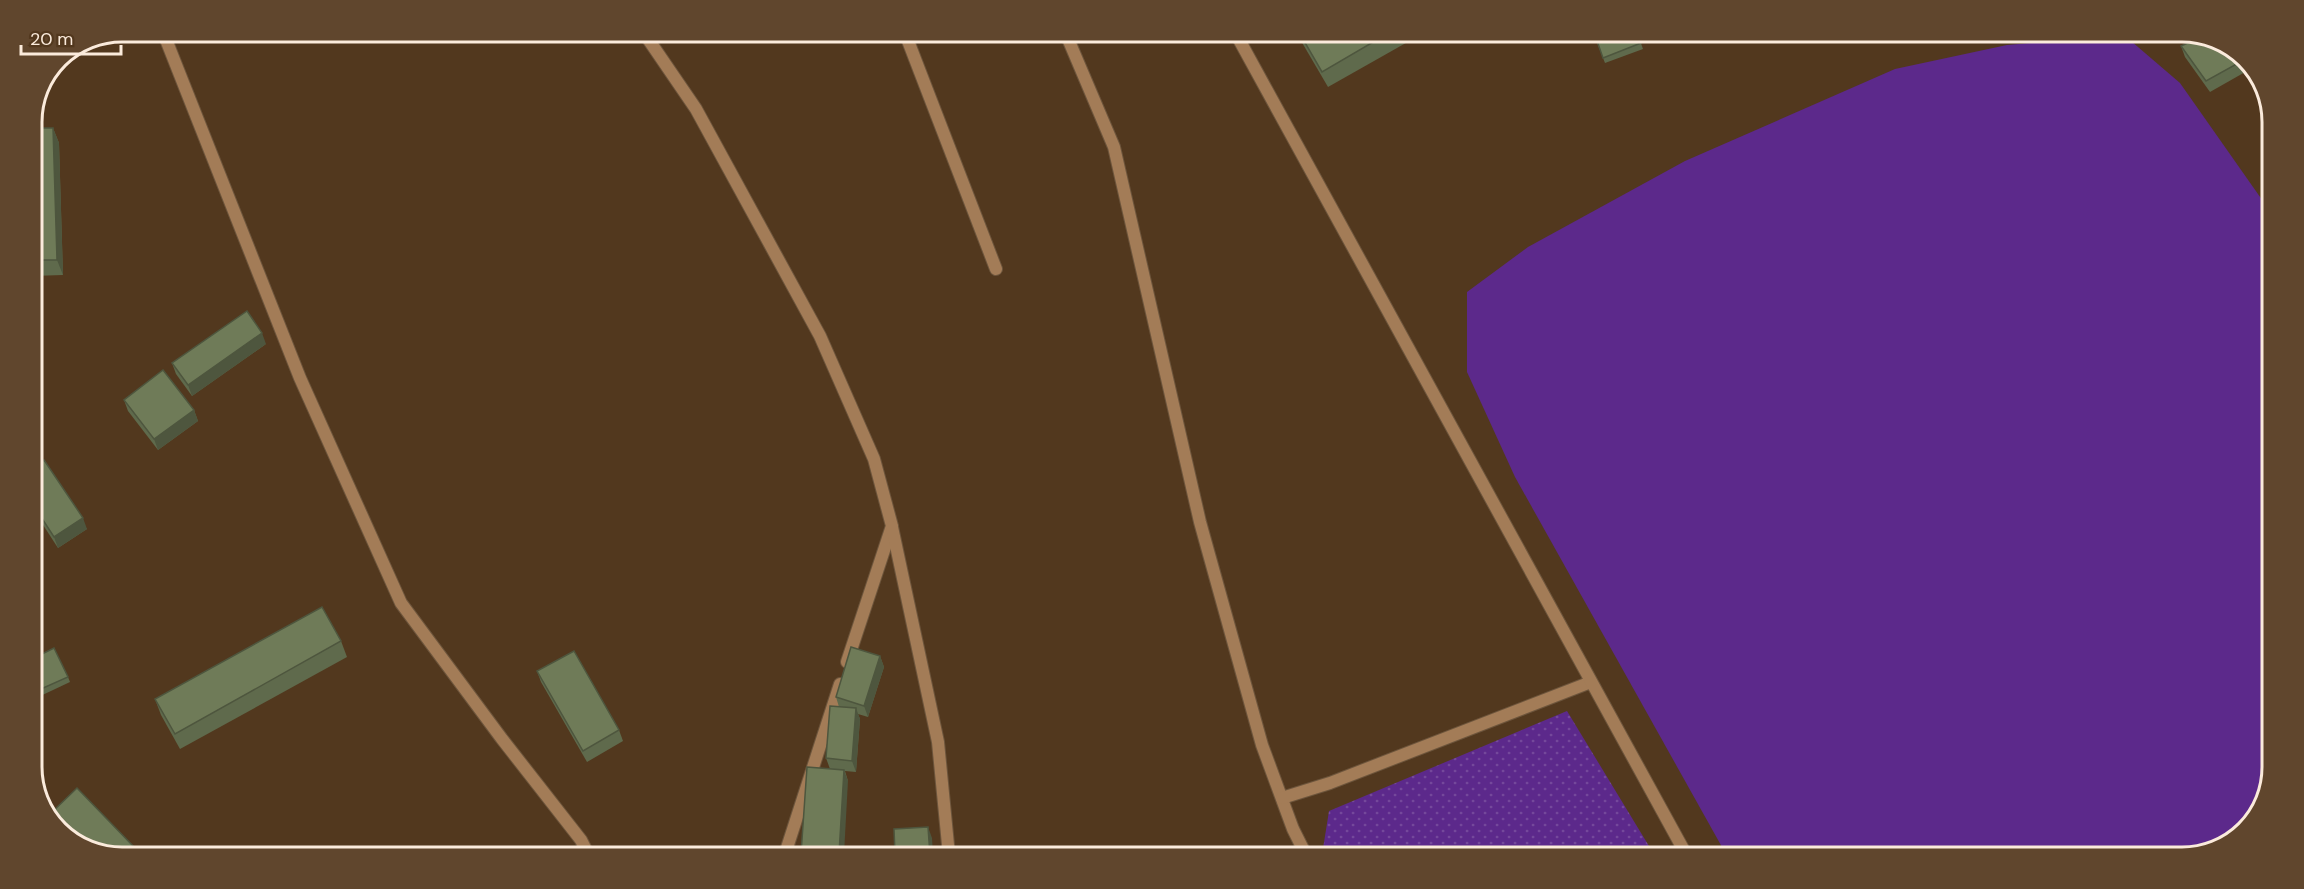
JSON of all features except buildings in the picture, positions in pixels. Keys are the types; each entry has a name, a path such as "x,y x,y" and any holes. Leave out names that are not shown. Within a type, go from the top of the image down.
{"street":[{"path":"167,42 300,378 401,603 502,739 582,840 585,847"},
{"path":"650,42 696,109 820,336 874,459 892,526 938,742 948,847"},
{"path":"908,42 996,269"},
{"path":"1069,42 1114,147 1200,522 1262,746 1303,847"},
{"path":"1240,42 1682,847"},
{"path":"787,847 892,526"},
{"path":"1282,798 1330,783 1591,682"}],"shaded area":[{"path":"2045,42 2132,42 2180,83 2262,200 2262,766 2258,792 2245,816 2226,833 2212,841 2192,846 1722,847 1515,477 1467,372 1467,292 1528,247 1685,161 1895,69 2007,45"},
{"path":"1567,711 1650,847 1323,847 1329,811"}]}
